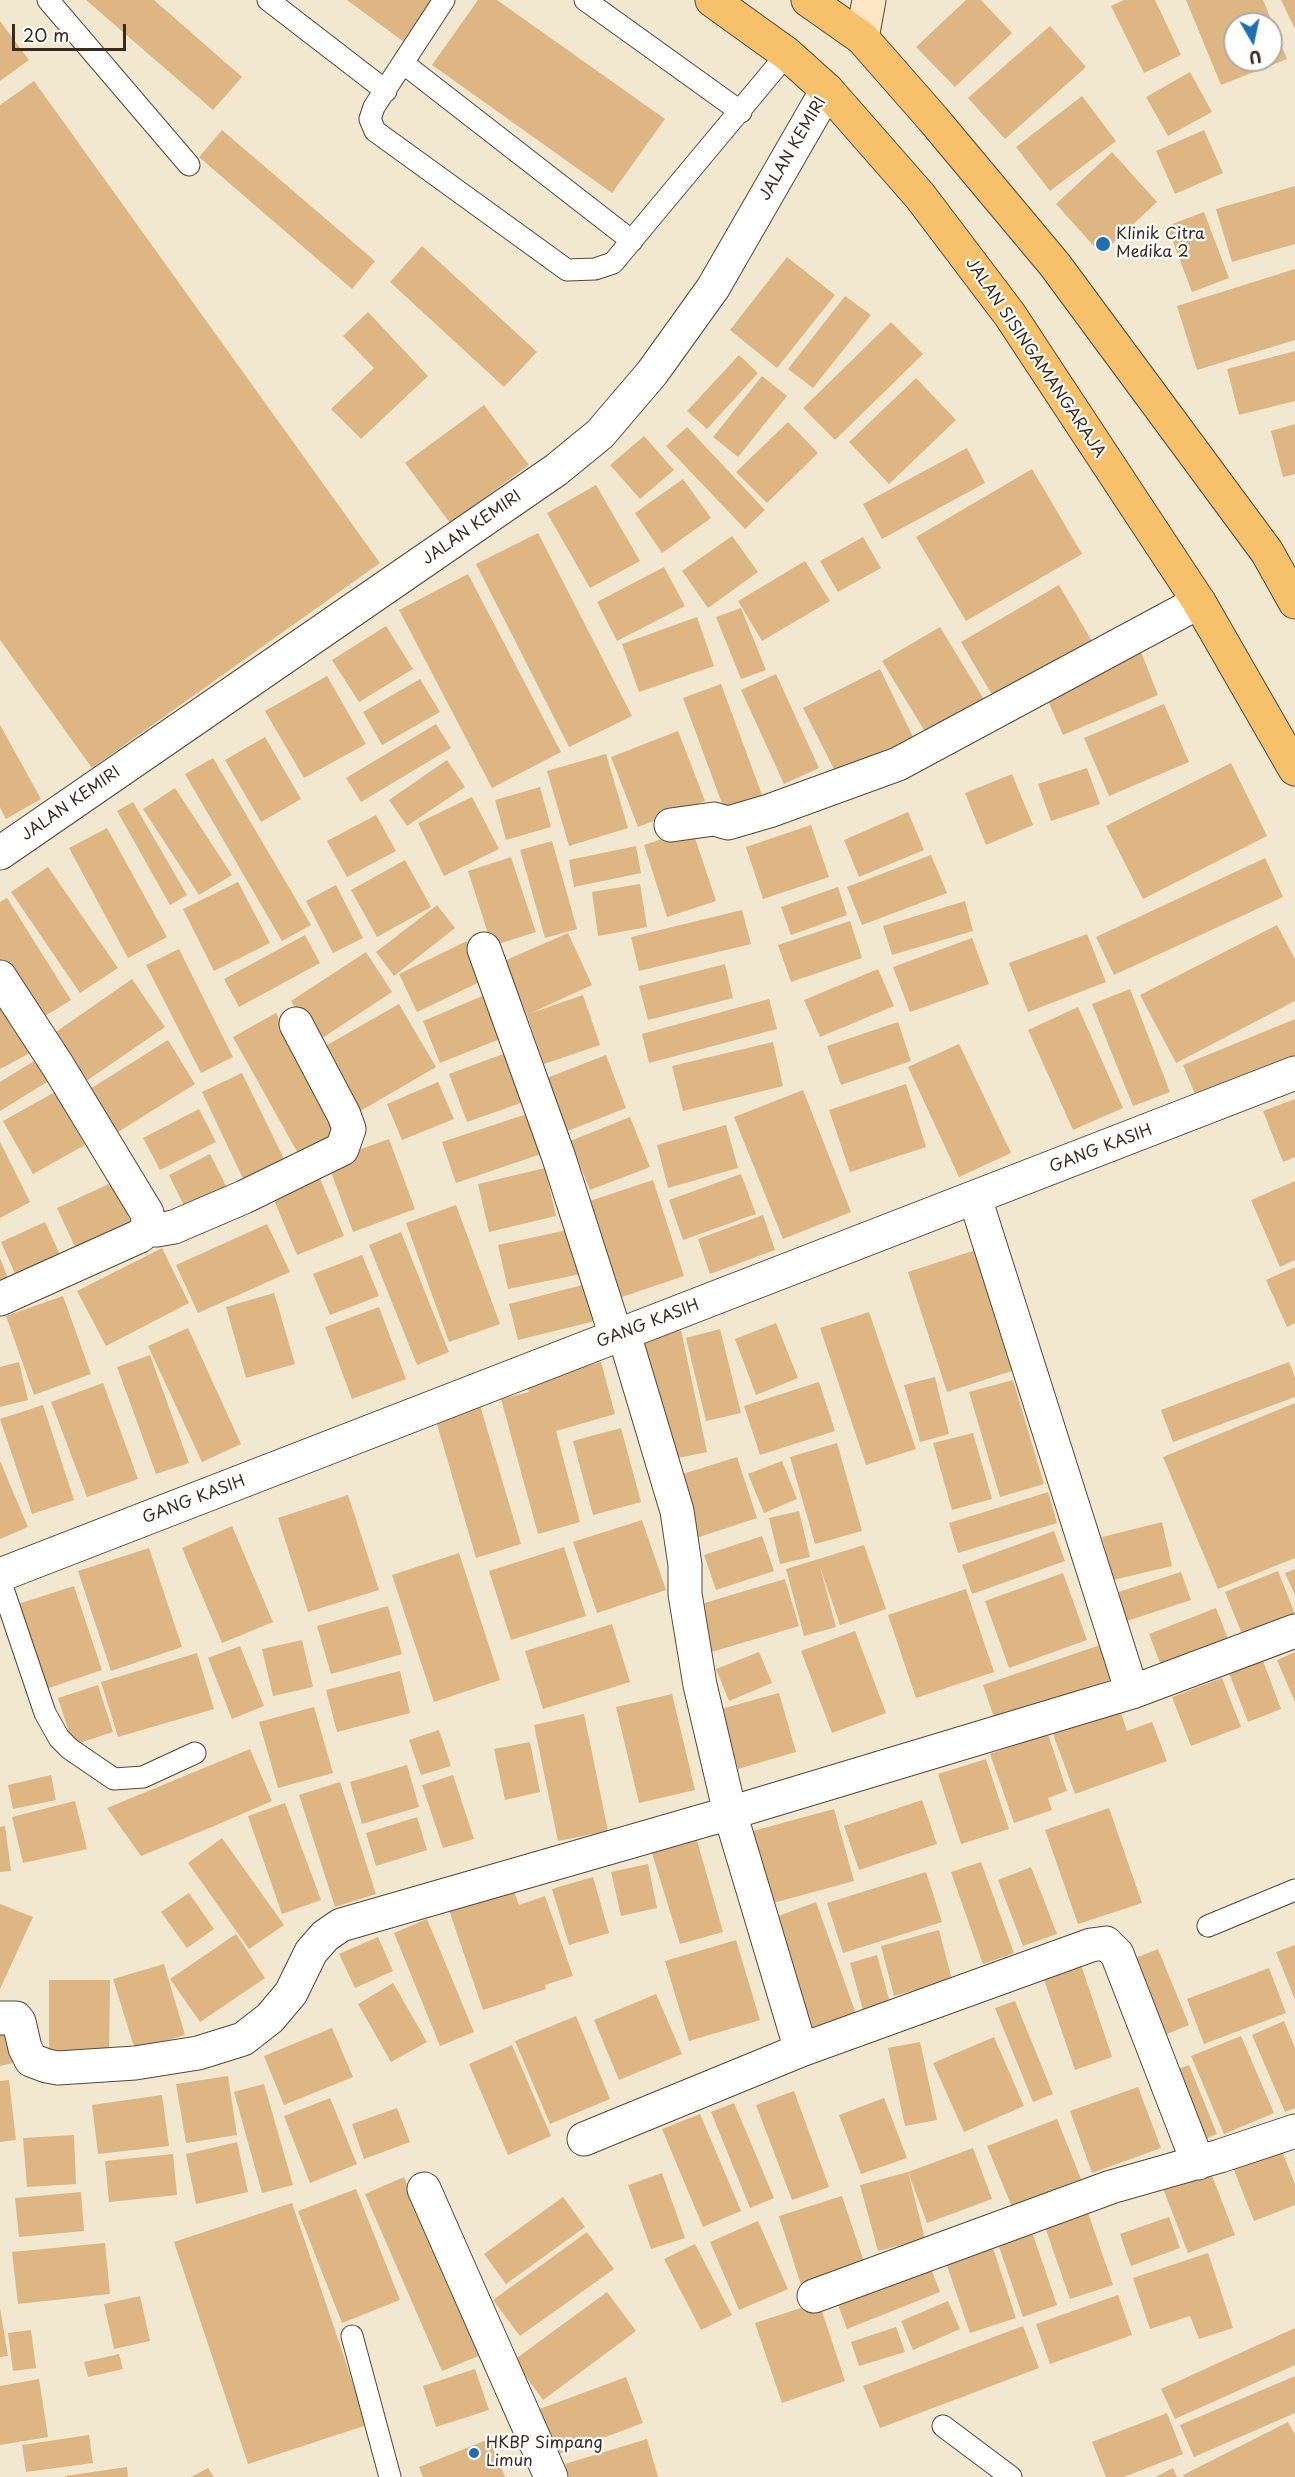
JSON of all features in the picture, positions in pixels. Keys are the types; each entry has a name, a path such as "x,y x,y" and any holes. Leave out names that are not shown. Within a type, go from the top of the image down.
{"main road":[{"name":"JALAN SISINGAMANGARAJA","path":"712,0 787,54 827,90 920,196 1010,315 1200,602 1295,769"},
{"path":"808,0 862,38 1055,265 1267,552 1295,602"}],"street":[{"path":"862,38 869,0"},
{"name":"JALAN KEMIRI","path":"0,853 556,470 600,434 652,373 713,288 827,90"},
{"path":"671,825 714,819 728,823 769,812 898,764 1200,602"},
{"path":"484,949 620,1335 677,1511 683,1546 685,1594 700,1685 730,1813 801,2050"},
{"path":"0,976 58,1066 147,1213 146,1230 140,1236 0,1299"},
{"path":"146,1230 174,1227 244,1197 342,1149 348,1138 349,1129 344,1115 296,1024"},
{"name":"GANG KASIH","path":"0,1575 1295,1073"},
{"path":"975,1198 1132,1692"},
{"path":"0,2018 16,2018 19,2022 24,2048 32,2060 58,2068 135,2063 198,2053 243,2039 270,2018 291,1993 311,1953 325,1936 341,1925 730,1813 1132,1692 1295,1631"},
{"path":"584,2139 801,2050 1091,1945 1106,1943 1117,1954 1198,2163"},
{"path":"814,2296 1111,2187 1198,2163 1291,2142"},
{"path":"424,2189 551,2477"}],"lane":[{"path":"48,0 189,165"},
{"path":"268,0 386,91"},
{"path":"444,0 374,107 370,118 375,131 567,270 595,269 613,263 787,54"},
{"path":"585,0 741,112"},
{"path":"403,63 632,241"},
{"path":"0,1580 45,1713 59,1738 70,1749 114,1779 143,1777 195,1753"},
{"path":"1208,1926 1295,1890"},
{"path":"352,2336 390,2477"},
{"path":"943,2426 1011,2477"}],"building":[{"path":"86,0 154,0 242,77 213,110"},
{"path":"347,0 435,0 404,42"},
{"path":"478,0 497,0 665,119 612,193 432,65"},
{"path":"966,0 981,0 1012,33 955,87 916,47"},
{"path":"1124,0 1155,0 1181,55 1144,73 1111,6"},
{"path":"1186,0 1263,0 1268,12 1223,12 1223,72 1254,72 1221,85"},
{"path":"1281,0 1295,0 1295,29"},
{"path":"0,21 29,60 0,81"},
{"path":"1050,26 1086,67 1005,139 968,98"},
{"path":"1283,49 1287,59 1283,61"},
{"path":"1190,72 1212,112 1168,136 1146,97"},
{"path":"34,81 380,563 92,768 0,640 0,105"},
{"path":"1082,96 1116,141 1050,191 1016,147"},
{"path":"222,130 375,261 352,289 199,157"},
{"path":"1204,130 1223,173 1175,194 1156,151"},
{"path":"1112,152 1157,202 1101,254 1056,204"},
{"path":"1295,186 1295,244 1232,262 1216,209"},
{"path":"1204,212 1229,278 1192,292 1167,226"},
{"path":"422,246 537,352 504,387 390,282"},
{"path":"787,257 835,295 777,368 730,330"},
{"path":"1295,269 1295,340 1197,370 1177,306"},
{"path":"845,296 871,315 813,388 788,369"},
{"path":"368,312 428,376 361,439 331,409 374,368 343,336"},
{"path":"891,322 923,354 835,440 803,408"},
{"path":"1295,351 1295,401 1239,415 1227,369"},
{"path":"739,355 758,373 707,429 687,411"},
{"path":"762,376 787,396 738,457 713,437"},
{"path":"916,378 956,420 889,484 849,442"},
{"path":"484,405 529,465 450,523 405,463"},
{"path":"788,422 818,453 767,503 736,472"},
{"path":"1295,424 1295,474 1283,477 1271,431"},
{"path":"687,427 765,510 745,529 666,446"},
{"path":"644,436 674,470 640,499 610,465"},
{"path":"967,448 985,483 882,539 863,504"},
{"path":"1032,469 1082,554 966,621 916,537"},
{"path":"683,479 711,518 662,553 635,513"},
{"path":"596,485 640,561 590,588 547,513"},
{"path":"538,533 632,716 569,747 476,564"},
{"path":"732,536 758,572 708,608 682,571"},
{"path":"863,537 881,568 838,592 820,561"},
{"path":"805,561 830,601 762,641 738,601"},
{"path":"664,567 685,606 617,641 597,602"},
{"path":"468,574 561,752 492,788 399,610"},
{"path":"1059,585 1093,643 995,700 961,642"},
{"path":"741,608 766,670 741,679 716,617"},
{"path":"697,617 714,666 639,692 622,644"},
{"path":"386,626 413,669 359,702 332,660"},
{"path":"940,627 985,701 927,735 882,661"},
{"path":"1139,647 1158,695 1063,735 1042,687"},
{"path":"880,669 916,743 840,781 803,708"},
{"path":"776,674 819,768 784,784 741,690"},
{"path":"327,676 366,744 304,778 265,711"},
{"path":"420,679 440,712 382,745 363,712"},
{"path":"721,684 765,803 727,817 683,698"},
{"path":"1164,704 1189,762 1109,796 1084,738"},
{"path":"436,724 451,748 361,802 346,778"},
{"path":"0,725 41,799 6,819 0,807"},
{"path":"678,731 705,801 638,827 611,757"},
{"path":"265,737 301,799 261,822 225,760"},
{"path":"606,754 628,828 569,846 547,771"},
{"path":"213,758 311,925 282,941 185,774"},
{"path":"447,760 465,787 407,826 389,800"},
{"path":"1231,763 1267,836 1143,899 1106,826"},
{"path":"1087,768 1100,804 1051,821 1038,784"},
{"path":"1012,774 1033,825 986,845 965,793"},
{"path":"540,787 551,827 506,840 495,800"},
{"path":"175,788 232,875 199,895 143,809"},
{"path":"472,797 499,849 444,876 418,823"},
{"path":"133,802 187,895 170,905 117,811"},
{"path":"908,812 924,850 859,877 844,840"},
{"path":"376,815 396,851 347,877 327,841"},
{"path":"811,825 829,877 763,899 746,847"},
{"path":"107,828 167,937 128,958 69,848"},
{"path":"692,829 716,901 667,917 644,845"},
{"path":"552,841 577,929 545,938 520,850"},
{"path":"636,846 641,873 574,887 569,860"},
{"path":"931,855 947,893 862,925 847,887"},
{"path":"511,857 536,932 492,946 468,871"},
{"path":"1265,858 1283,897 1114,975 1096,937"},
{"path":"405,860 431,907 377,937 351,890"},
{"path":"48,867 118,968 80,993 11,892"},
{"path":"238,882 270,943 214,971 183,909"},
{"path":"640,884 647,927 598,936 592,892"},
{"path":"336,885 363,938 333,953 306,901"},
{"path":"838,887 847,915 791,935 781,907"},
{"path":"7,898 71,1000 37,1021 0,961 0,902"},
{"path":"965,901 973,931 892,955 883,926"},
{"path":"437,905 455,928 394,976 376,952"},
{"path":"742,910 751,944 639,971 631,937"},
{"path":"850,921 862,958 791,982 778,945"},
{"path":"1277,925 1295,959 1295,1001 1176,1063 1140,995"},
{"path":"568,933 592,985 531,1013 583,995 600,1045 544,1064 527,1015 504,961"},
{"path":"1087,934 1106,982 1028,1012 1009,963"},
{"path":"305,935 320,963 239,1007 224,979"},
{"path":"972,938 989,984 910,1012 893,967"},
{"path":"467,941 486,979 417,1012 399,974"},
{"path":"179,949 233,1057 201,1073 146,965"},
{"path":"366,952 392,992 318,1041 291,1001"},
{"path":"725,964 733,998 648,1020 639,986"},
{"path":"878,969 894,1006 820,1037 804,1000"},
{"path":"132,979 165,1027 82,1084 50,1036"},
{"path":"1130,989 1170,1092 1133,1106 1092,1004"},
{"path":"492,992 510,1035 440,1063 423,1021"},
{"path":"0,995 32,1052 0,1069"},
{"path":"769,999 777,1029 649,1063 642,1034"},
{"path":"399,1004 436,1067 357,1113 320,1049"},
{"path":"1078,1007 1123,1108 1073,1130 1028,1030"},
{"path":"276,1013 343,1133 300,1157 233,1037"},
{"path":"1295,1019 1295,1058 1197,1099 1183,1065"},
{"path":"898,1022 911,1061 841,1085 827,1046"},
{"path":"168,1040 195,1084 118,1132 90,1089"},
{"path":"773,1042 783,1086 683,1111 672,1066"},
{"path":"959,1044 1011,1153 959,1177 908,1067"},
{"path":"514,1050 532,1099 467,1122 449,1074"},
{"path":"606,1055 626,1108 565,1132 544,1079"},
{"path":"42,1056 55,1077 0,1111 0,1082"},
{"path":"242,1073 286,1163 245,1183 202,1092"},
{"path":"438,1082 454,1119 402,1140 387,1104"},
{"path":"906,1084 926,1147 850,1172 829,1110"},
{"path":"803,1090 851,1212 783,1239 734,1117"},
{"path":"55,1092 85,1145 33,1174 3,1121"},
{"path":"1295,1099 1295,1157 1283,1162 1263,1111"},
{"path":"199,1109 216,1142 160,1170 143,1138"},
{"path":"530,1113 544,1153 456,1183 442,1142"},
{"path":"630,1117 650,1167 590,1190 570,1141"},
{"path":"726,1125 738,1168 668,1188 657,1145"},
{"path":"389,1139 415,1209 353,1232 327,1161"},
{"path":"0,1142 30,1202 0,1218"},
{"path":"210,1154 228,1190 186,1210 169,1175"},
{"path":"545,1168 556,1216 489,1232 478,1184"},
{"path":"741,1174 756,1214 683,1240 669,1200"},
{"path":"319,1176 344,1236 297,1255 272,1195"},
{"path":"653,1180 684,1276 619,1298 587,1202"},
{"path":"1295,1181 1295,1260 1280,1267 1251,1200"},
{"path":"113,1182 132,1225 77,1251 57,1208"},
{"path":"456,1205 500,1324 449,1342 406,1223"},
{"path":"763,1215 775,1250 710,1274 698,1239"},
{"path":"45,1222 62,1259 17,1278 1,1242"},
{"path":"267,1224 290,1272 198,1313 176,1265"},
{"path":"572,1229 581,1274 508,1289 498,1245"},
{"path":"401,1232 449,1352 417,1365 369,1245"},
{"path":"162,1248 189,1303 106,1346 77,1291"},
{"path":"982,1248 1021,1368 947,1392 908,1272"},
{"path":"362,1255 379,1296 330,1315 313,1274"},
{"path":"0,1258 10,1283 0,1287"},
{"path":"1295,1267 1295,1323 1287,1327 1266,1280"},
{"path":"590,1283 599,1320 518,1340 509,1304"},
{"path":"274,1293 295,1364 246,1378 226,1307"},
{"path":"63,1296 91,1374 34,1395 6,1316"},
{"path":"379,1307 406,1379 352,1399 325,1327"},
{"path":"869,1312 916,1449 866,1465 820,1328"},
{"path":"776,1323 798,1378 756,1395 735,1339"},
{"path":"188,1328 241,1444 202,1462 148,1346"},
{"path":"720,1329 741,1413 706,1421 686,1338"},
{"path":"681,1330 707,1452 668,1460 643,1338"},
{"path":"150,1355 189,1463 156,1474 117,1367"},
{"path":"19,1362 28,1400 0,1407 0,1367"},
{"path":"601,1362 615,1414 556,1431 580,1522 538,1534 501,1399 529,1392 526,1383"},
{"path":"1289,1362 1295,1377 1295,1397 1173,1442 1161,1410"},
{"path":"935,1377 949,1434 920,1442 904,1385"},
{"path":"1013,1380 1044,1484 1000,1497 969,1392"},
{"path":"819,1382 835,1431 760,1455 744,1406"},
{"path":"103,1383 138,1479 87,1497 51,1402"},
{"path":"479,1402 521,1544 476,1558 434,1414"},
{"path":"1295,1403 1295,1558 1218,1589 1163,1457"},
{"path":"43,1405 74,1500 32,1514 0,1419"},
{"path":"621,1428 641,1502 593,1515 573,1441"},
{"path":"973,1433 992,1499 952,1510 933,1443"},
{"path":"837,1443 862,1531 815,1544 790,1457"},
{"path":"737,1457 757,1518 693,1539 673,1477"},
{"path":"0,1461 28,1527 0,1539"},
{"path":"782,1461 797,1499 764,1513 748,1474"},
{"path":"1048,1492 1057,1523 958,1553 949,1523"},
{"path":"348,1495 379,1590 308,1612 278,1518"},
{"path":"799,1511 810,1557 780,1564 769,1518"},
{"path":"642,1520 666,1590 597,1613 573,1542"},
{"path":"1162,1522 1172,1566 1113,1580 1102,1537"},
{"path":"232,1526 273,1622 222,1643 182,1548"},
{"path":"1054,1531 1065,1561 972,1594 962,1565"},
{"path":"762,1536 774,1571 716,1590 704,1555"},
{"path":"864,1545 886,1609 840,1625 820,1567 836,1627 804,1636 786,1569"},
{"path":"564,1547 586,1616 511,1640 489,1571"},
{"path":"149,1548 182,1647 111,1671 78,1571"},
{"path":"459,1553 500,1680 434,1702 392,1575"},
{"path":"1295,1569 1295,1595 1285,1573"},
{"path":"1278,1571 1295,1614 1295,1620 1244,1639 1225,1592"},
{"path":"1181,1572 1191,1600 1121,1623 1112,1594"},
{"path":"1063,1573 1087,1640 1009,1668 985,1601"},
{"path":"785,1579 799,1626 705,1654 691,1607"},
{"path":"74,1586 102,1670 46,1689 18,1604"},
{"path":"966,1589 994,1672 916,1698 888,1615"},
{"path":"388,1606 402,1654 331,1674 317,1626"},
{"path":"1216,1608 1230,1644 1163,1671 1149,1634"},
{"path":"612,1624 630,1682 543,1709 525,1651"},
{"path":"855,1631 886,1713 832,1733 801,1651"},
{"path":"302,1640 313,1687 273,1696 262,1649"},
{"path":"1103,1644 1115,1678 995,1720 983,1685"},
{"path":"240,1646 264,1706 232,1719 208,1658"},
{"path":"759,1652 772,1683 729,1701 716,1669"},
{"path":"1295,1652 1295,1702 1277,1660"},
{"path":"197,1653 214,1709 118,1737 101,1682"},
{"path":"1263,1661 1281,1709 1248,1722 1229,1673"},
{"path":"400,1671 410,1713 337,1732 326,1690"},
{"path":"1222,1678 1241,1727 1191,1746 1172,1697"},
{"path":"98,1685 113,1732 73,1745 58,1698"},
{"path":"779,1693 796,1752 738,1769 721,1709"},
{"path":"672,1694 695,1790 639,1803 616,1707"},
{"path":"314,1707 333,1773 278,1788 259,1722"},
{"path":"1119,1708 1127,1731 1152,1722 1167,1761 1075,1794 1052,1731"},
{"path":"584,1714 608,1831 558,1841 534,1725"},
{"path":"439,1730 451,1766 421,1775 409,1740"},
{"path":"1048,1734 1067,1791 1048,1798 1052,1810 1014,1823 990,1754"},
{"path":"530,1742 540,1792 505,1800 494,1749"},
{"path":"250,1749 272,1801 207,1829 141,1856 107,1808"},
{"path":"986,1759 1009,1829 961,1844 938,1774"},
{"path":"407,1765 419,1807 362,1824 350,1782"},
{"path":"51,1775 56,1800 13,1809 8,1785"},
{"path":"453,1775 474,1839 443,1848 422,1785"},
{"path":"340,1782 376,1894 335,1907 299,1795"},
{"path":"922,1800 937,1844 859,1870 844,1826"},
{"path":"75,1801 87,1849 23,1863 12,1817"},
{"path":"285,1803 321,1900 282,1914 248,1816"},
{"path":"1109,1808 1142,1903 1078,1924 1045,1830"},
{"path":"834,1809 854,1881 762,1906 742,1834"},
{"path":"417,1817 427,1850 376,1866 366,1833"},
{"path":"5,1826 11,1871 0,1872 0,1827"},
{"path":"696,1837 723,1932 680,1944 651,1850"},
{"path":"222,1838 284,1925 249,1949 188,1863"},
{"path":"981,1862 1014,1953 983,1964 951,1872"},
{"path":"648,1864 657,1908 621,1916 611,1872"},
{"path":"1031,1867 1057,1934 1023,1946 998,1880"},
{"path":"926,1872 942,1922 843,1953 827,1903"},
{"path":"593,1877 609,1933 569,1945 552,1889"},
{"path":"513,1889 519,1905 545,1896 573,1976 545,1985 546,1989 483,2010 449,1910"},
{"path":"189,1893 214,1929 187,1948 161,1912"},
{"path":"816,1902 856,2014 812,2030 773,1918"},
{"path":"0,1904 33,1917 0,1989"},
{"path":"427,1919 474,2032 440,2046 394,1933"},
{"path":"939,1930 952,1980 894,1996 881,1946"},
{"path":"236,1934 265,1978 200,2022 170,1979"},
{"path":"378,1937 393,1971 355,1988 339,1954"},
{"path":"736,1940 760,2020 689,2041 665,1961"},
{"path":"1295,1945 1295,2000 1276,1952"},
{"path":"1158,1949 1189,2025 1157,2038 1125,1962"},
{"path":"877,1955 890,2003 863,2010 850,1963"},
{"path":"1078,1956 1112,2057 1075,2070 1040,1968"},
{"path":"164,1964 185,2035 135,2050 113,1979"},
{"path":"1269,1968 1286,2013 1204,2044 1187,1999"},
{"path":"49,1980 110,1980 109,2055 49,2054"},
{"path":"393,1983 427,2042 391,2062 358,2004"},
{"path":"656,1994 682,2054 619,2080 594,2020"},
{"path":"1015,2001 1053,2094 1033,2102 995,2008"},
{"path":"576,2016 610,2099 550,2124 515,2041"},
{"path":"1284,2021 1295,2048 1295,2108 1285,2112 1252,2035"},
{"path":"332,2028 353,2077 284,2105 264,2056"},
{"path":"5,2029 13,2063 0,2066 0,2030"},
{"path":"1241,2036 1274,2113 1224,2134 1191,2056"},
{"path":"994,2037 1024,2106 964,2132 933,2063"},
{"path":"920,2042 937,2120 905,2126 888,2048"},
{"path":"512,2045 551,2136 508,2155 469,2064"},
{"path":"1189,2065 1217,2134 1197,2142 1168,2073"},
{"path":"228,2076 237,2135 186,2143 176,2084"},
{"path":"9,2080 16,2140 0,2142 0,2081"},
{"path":"264,2084 293,2185 262,2193 234,2092"},
{"path":"1138,2087 1161,2148 1092,2173 1070,2111"},
{"path":"794,2091 829,2187 792,2200 756,2105"},
{"path":"162,2095 169,2146 98,2154 92,2105"},
{"path":"330,2098 357,2164 310,2183 284,2116"},
{"path":"884,2098 907,2158 861,2174 839,2115"},
{"path":"734,2103 774,2198 750,2208 711,2112"},
{"path":"397,2108 410,2142 364,2159 352,2124"},
{"path":"700,2114 741,2211 703,2227 662,2129"},
{"path":"1057,2119 1081,2179 1012,2207 987,2146"},
{"path":"74,2135 76,2184 27,2187 23,2138"},
{"path":"1278,2141 1295,2184 1295,2205 1254,2221 1230,2160"},
{"path":"237,2142 248,2192 196,2204 186,2154"},
{"path":"973,2148 992,2199 927,2223 908,2172"},
{"path":"173,2154 177,2195 109,2202 105,2161"},
{"path":"1207,2163 1235,2235 1188,2253 1160,2181"},
{"path":"908,2172 925,2239 878,2251 860,2185"},
{"path":"662,2173 685,2238 651,2249 628,2185"},
{"path":"404,2177 481,2355 442,2371 365,2194"},
{"path":"356,2189 400,2300 342,2323 298,2211"},
{"path":"81,2192 84,2231 19,2237 15,2198"},
{"path":"842,2196 865,2265 801,2285 779,2216"},
{"path":"563,2197 585,2227 506,2284 484,2254"},
{"path":"292,2203 367,2425 248,2464 174,2242"},
{"path":"1087,2210 1113,2285 1070,2299 1044,2224"},
{"path":"1169,2217 1180,2248 1131,2266 1120,2234"},
{"path":"758,2221 788,2289 739,2310 710,2242"},
{"path":"1029,2223 1057,2305 1023,2317 995,2235"},
{"path":"587,2232 614,2269 520,2336 493,2300"},
{"path":"991,2242 1016,2318 970,2333 944,2257"},
{"path":"105,2243 110,2294 18,2304 12,2252"},
{"path":"695,2244 732,2315 701,2330 664,2259"},
{"path":"1208,2253 1233,2328 1199,2339 1190,2316 1150,2329 1133,2278"},
{"path":"927,2258 940,2292 847,2329 834,2294"},
{"path":"607,2292 636,2331 543,2400 514,2360"},
{"path":"1118,2295 1132,2335 1050,2364 1036,2324"},
{"path":"140,2296 150,2341 114,2349 104,2304"},
{"path":"948,2301 960,2329 913,2350 901,2321"},
{"path":"819,2302 845,2381 782,2403 755,2323"},
{"path":"0,2308 8,2356 0,2357"},
{"path":"1023,2326 1039,2368 880,2428 863,2386"},
{"path":"896,2327 905,2352 859,2366 851,2342"},
{"path":"1295,2328 1295,2365 1175,2419 1161,2389"},
{"path":"31,2330 36,2368 13,2371 8,2333"},
{"path":"119,2354 123,2369 88,2377 84,2362"},
{"path":"475,2369 489,2410 436,2427 423,2386"},
{"path":"1295,2376 1295,2413 1194,2457 1180,2425"},
{"path":"626,2377 643,2423 554,2456 537,2410"},
{"path":"39,2379 48,2437 0,2445 0,2386"},
{"path":"1167,2413 1183,2454 1124,2477 1106,2477 1092,2442"},
{"path":"1288,2422 1295,2435 1295,2477 1184,2477 1183,2475"},
{"path":"89,2435 93,2463 26,2472 22,2445"},
{"name":"HKBP Simpang Limun","path":"489,2439 505,2477 423,2477 419,2467"},
{"path":"647,2439 658,2477 569,2477 565,2464"},
{"path":"127,2467 128,2477 65,2477 65,2476"},
{"path":"208,2468 214,2477 191,2477"},
{"path":"1173,2468 1177,2477 1155,2477"}],"place":[{"name":"Klinik Citra Medika 2","path":"1103,244"},
{"name":"HKBP Simpang Limun","path":"474,2453"}]}
